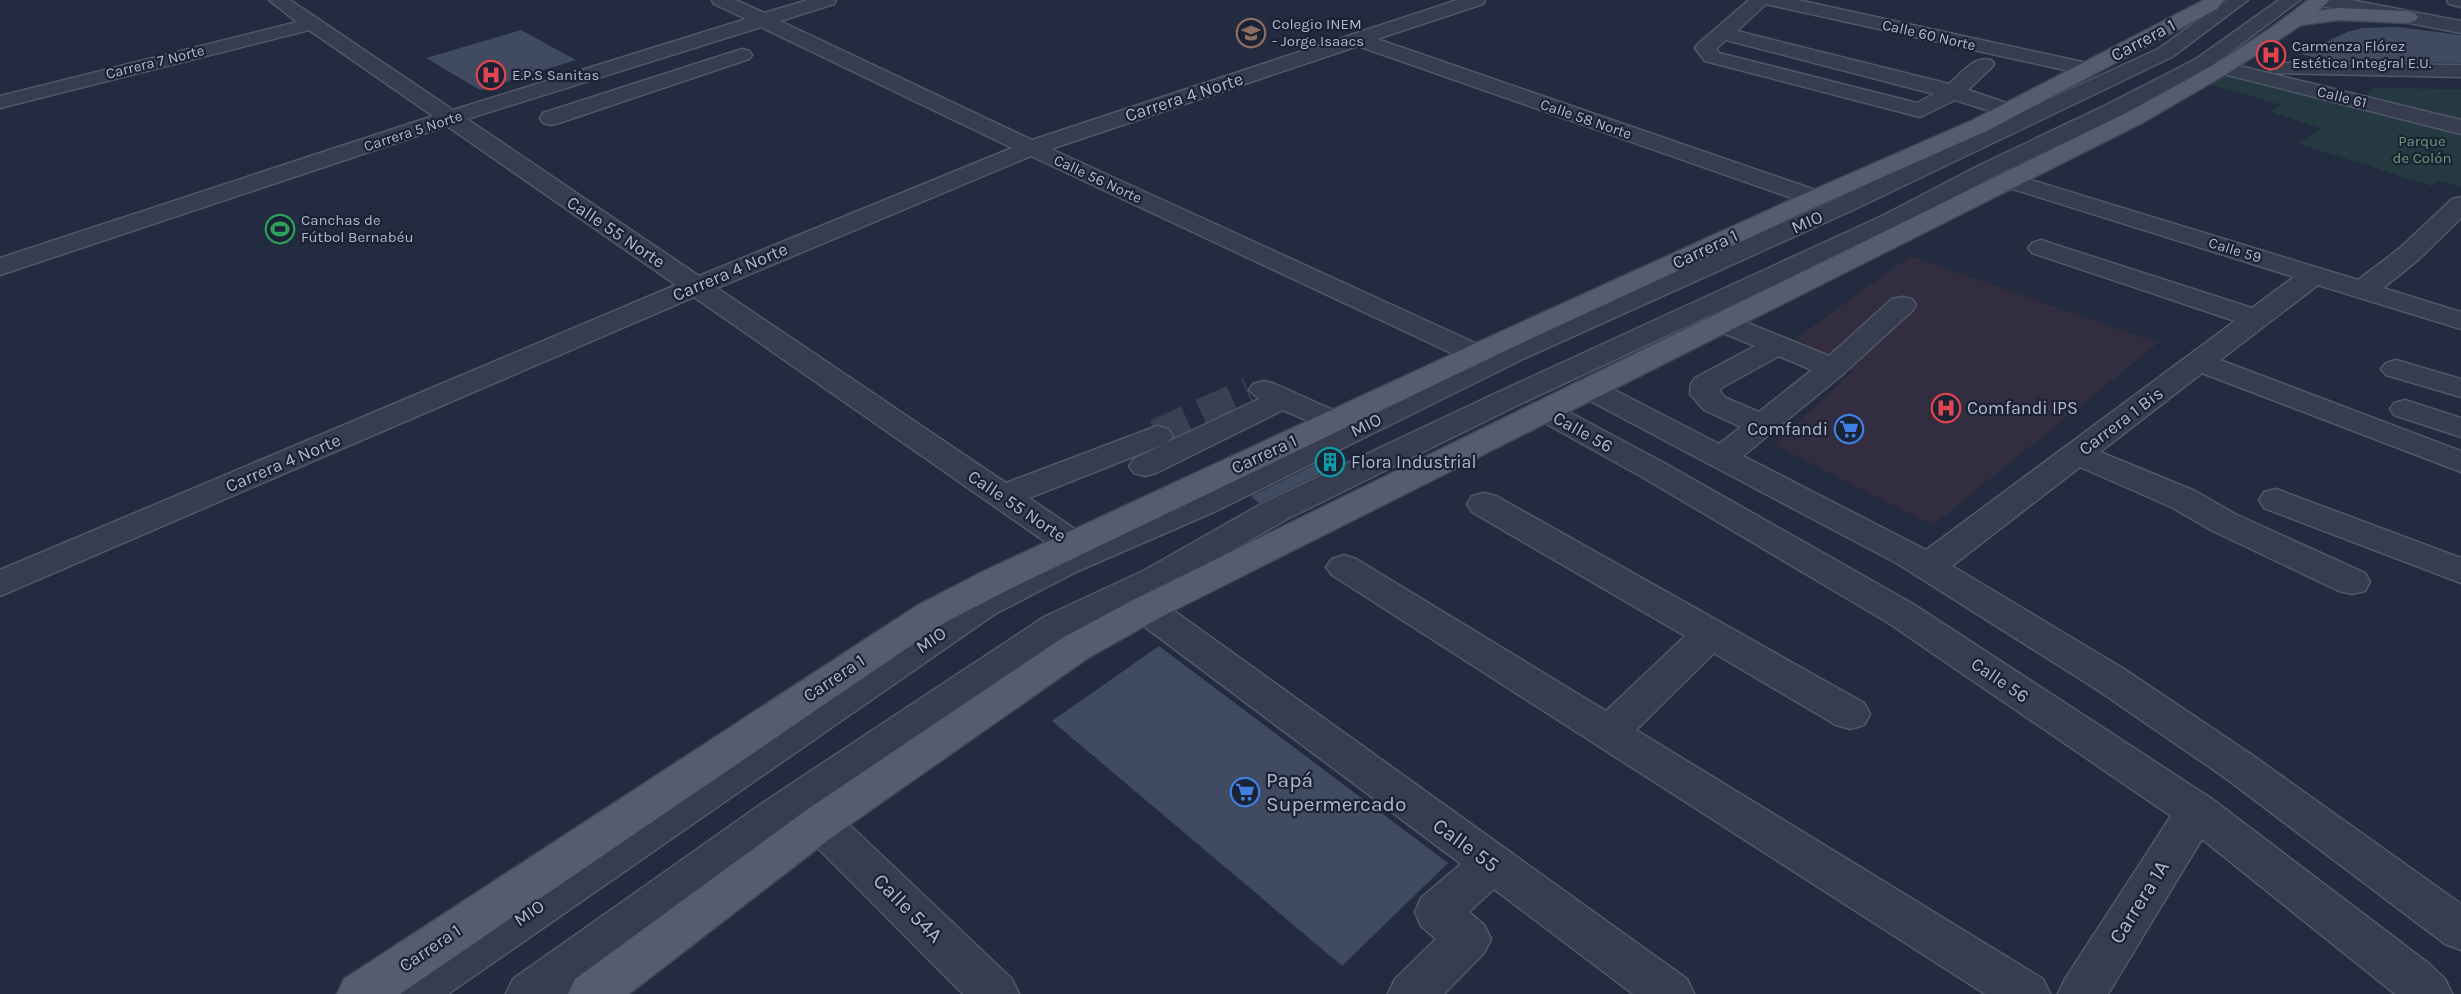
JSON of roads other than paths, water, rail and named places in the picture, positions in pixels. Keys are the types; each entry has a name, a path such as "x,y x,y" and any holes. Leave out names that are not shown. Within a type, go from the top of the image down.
{"main road":[{"name":"Carrera 1","path":"361,994 922,620 997,580 1476,354 1815,198 1981,125 2210,5 2215,0"},
{"path":"592,994 820,823 1075,648 1146,609 2134,117 2223,68 2292,10 2321,0"},
{"path":"2382,0 2406,11"},
{"path":"2292,10 2317,16 2406,11"}],"street":[{"name":"Calle 55 Norte","path":"278,0 1073,544"},
{"name":"Calle 56 Norte","path":"721,0 1031,148 1476,354"},
{"name":"Carrera 5 Norte","path":"0,267 445,116 620,66 758,18 800,0"},
{"name":"Carrera 5 Norte","path":"0,254 758,18 827,0"},
{"name":"Carrera 4 Norte","path":"0,584 695,287 1031,148 1476,0"},
{"path":"1760,0 1705,48 1712,57 1920,110 1953,92 1984,64"},
{"name":"Calle 60 Norte","path":"1772,0 2087,69"},
{"name":"MIO","path":"409,994 982,605 1066,563 1204,503 1513,353 1845,205 2165,53 2239,0"},
{"path":"2321,0 2461,17"},
{"path":"2371,0 2461,27"},
{"path":"2456,0 2461,1"},
{"name":"MIO","path":"530,994 782,812 1058,626 1158,579 1275,510 1503,401 1891,221 1986,171 2112,111 2203,63 2292,10"},
{"name":"Carrera 7 Norte","path":"0,102 171,57 311,24"},
{"path":"1723,33 1953,92 2008,111"},
{"name":"Calle 58 Norte","path":"1357,39 1815,198"},
{"path":"155,43 171,57"},
{"path":"551,118 742,55"},
{"path":"620,66 650,85"},
{"path":"2223,68 2461,71"},
{"name":"Calle 61","path":"2223,68 2461,127"},
{"path":"1930,106 1981,125"},
{"name":"Calle 59","path":"2008,180 2461,321"},
{"path":"2362,290 2409,254 2461,204"},
{"path":"2041,248 2256,319"},
{"name":"Carrera 1 Bis","path":"1927,567 2314,275"},
{"path":"1655,471 1652,458 1660,448 1675,444 1709,453 1762,425 1833,368 1902,305"},
{"path":"1721,322 1833,368"},
{"path":"1762,425 1715,404 1705,394 1706,384 1778,345"},
{"path":"2199,362 2461,462"},
{"path":"2396,369 2461,388"},
{"path":"1588,388 1927,567 2130,692 2238,766 2461,930"},
{"path":"1250,394 1262,389 1333,422"},
{"path":"1003,496 1148,449 1283,399"},
{"path":"2405,409 2461,428"},
{"name":"Calle 56","path":"1543,410 1655,471 1900,613 2197,811 2411,978 2428,994"},
{"path":"1148,449 1156,505"},
{"path":"2077,454 2184,499 2223,522 2352,582"},
{"path":"2276,500 2461,570"},
{"path":"1484,504 1850,714"},
{"path":"1344,567 2025,994"},
{"name":"Calle 55","path":"1146,609 1670,994"},
{"path":"1608,734 1710,634"},
{"name":"Carrera 1A","path":"2082,994 2197,811"},
{"name":"Calle 54A","path":"820,823 994,994"},
{"path":"1412,994 1468,939 1437,912 1492,864"}],"tunnel":[{"path":"1157,436 1250,394"}],"place":[{"name":"Colegio INEM - Jorge Isaacs","path":"1251,33"},
{"name":"Carmenza Flórez Estética Integral E.U.","path":"2271,55"},
{"name":"E.P.S Sanitas","path":"491,75"},
{"name":"Canchas de Fútbol Bernabéu","path":"280,229"},
{"name":"Comfandi IPS","path":"1946,408"},
{"name":"Comfandi","path":"1849,429"},
{"name":"Flora Industrial","path":"1330,462"},
{"name":"Papá Supermercado","path":"1245,792"}],"park label":[{"name":"Parque de Colón","path":"2422,150"}]}
